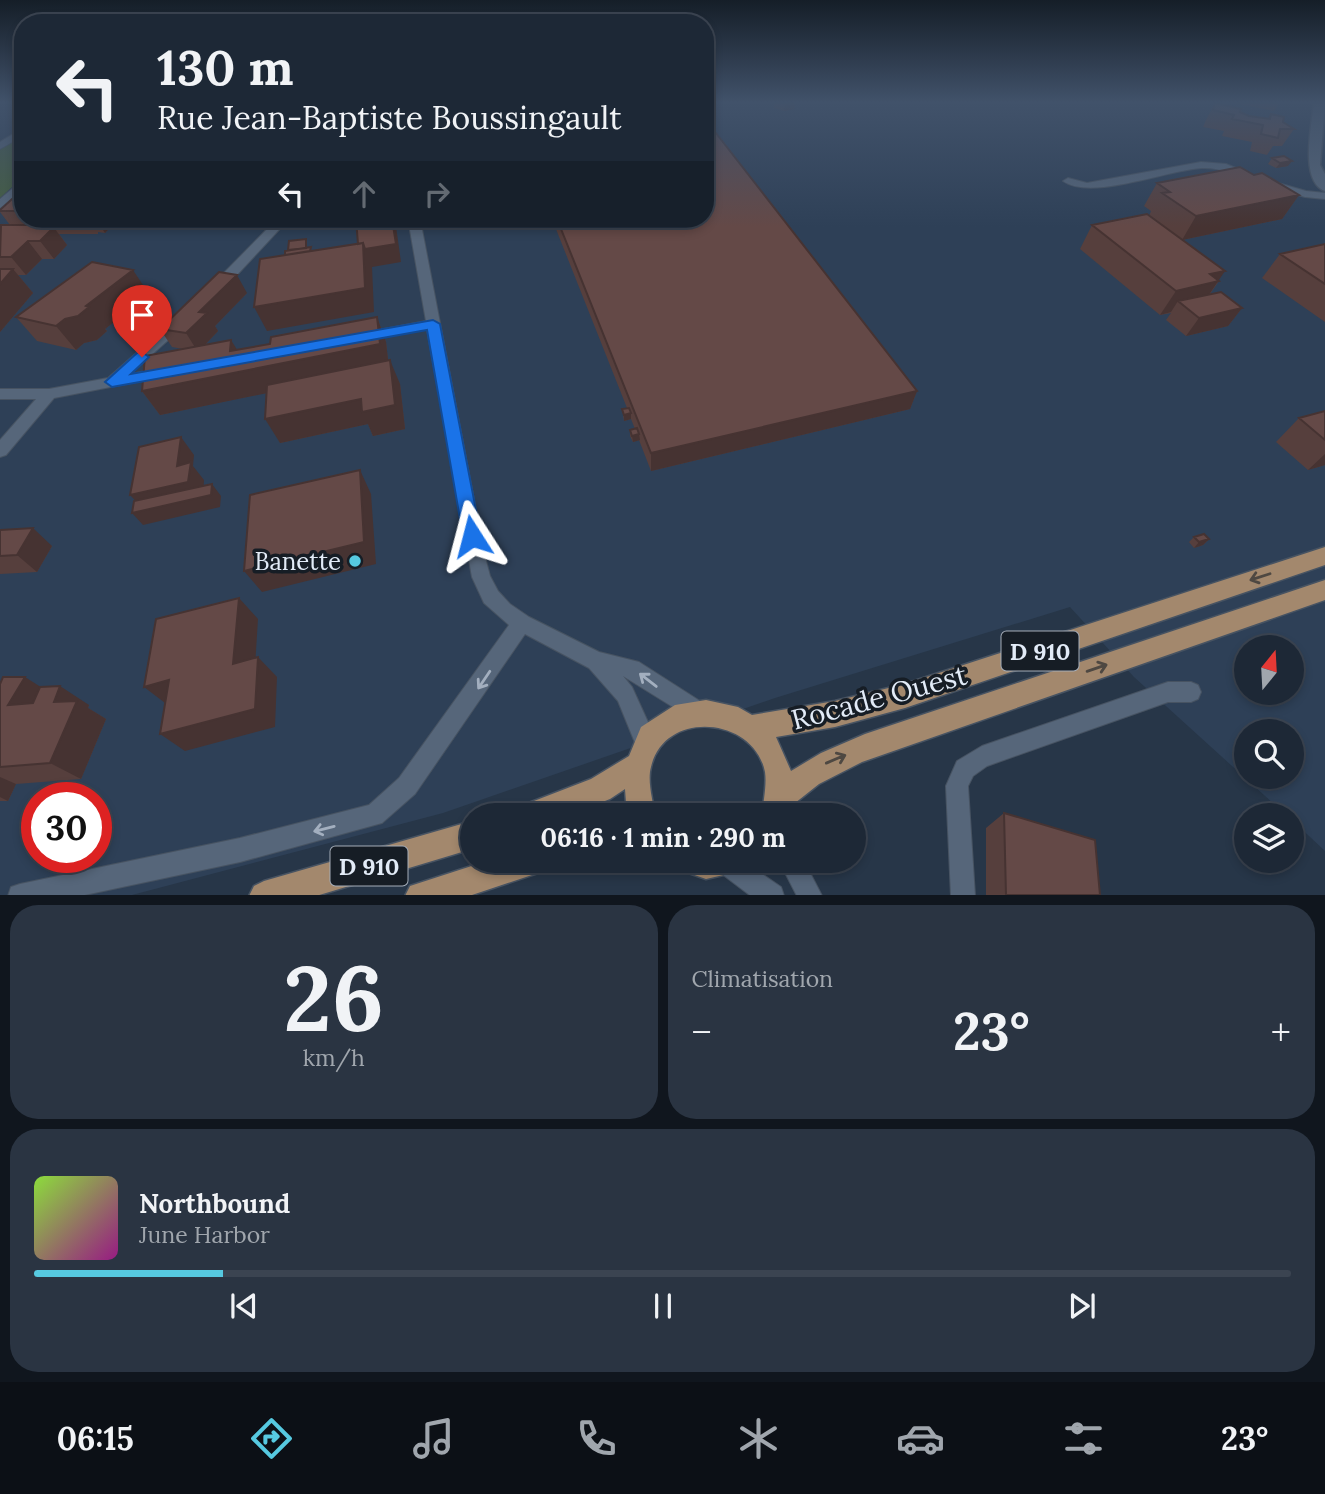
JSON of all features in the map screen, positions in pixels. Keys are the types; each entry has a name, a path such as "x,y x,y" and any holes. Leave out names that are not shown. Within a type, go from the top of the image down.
{"main road":[{"path":"1316,144 1314,165 1325,187"},
{"name":"Rocade Ouest","path":"751,727 835,714 905,696 1325,556"},
{"name":"D 910","path":"781,803 801,778 818,767 864,747 1325,590"},
{"path":"564,803 600,789 641,754 656,729 677,715 696,710 717,711 737,718 751,727 767,746 779,773 778,803"},
{"path":"637,803 634,792 641,754"},
{"name":"D 910","path":"264,895 460,838"},
{"name":"D 910","path":"421,895 494,873"}],"street":[{"path":"1068,181 1087,186 1211,165 1289,190 1325,196"},
{"path":"0,205 14,192"},
{"path":"210,295 274,228"},
{"path":"416,228 481,577 491,597 503,610 522,623 596,661 632,669 664,692 696,710"},
{"path":"112,382 190,314"},
{"path":"353,339 433,324"},
{"path":"0,394 49,394 179,370"},
{"path":"0,452 49,394"},
{"path":"20,895 240,850 374,815 407,786 522,623"},
{"path":"596,661 625,694 641,754"},
{"path":"963,895 957,786 960,774 967,765 982,757 1168,692 1191,692"},
{"path":"743,873 772,895"},
{"path":"798,873 810,895"}],"shaded area":[{"path":"0,144 14,144 14,228 714,228 714,144 1325,144 1325,851 1304,831 1304,803 1273,803 1257,789 1304,789 1304,719 1234,719 1234,768 1134,677 1070,607 775,698 472,803 460,803 460,807 132,895 0,895"}],"green space":[{"path":"6,144 14,144 14,185 0,198 0,148"}],"building":[{"path":"714,144 724,144 917,391 651,453 561,228 714,228"},
{"path":"1284,156 1292,161 1280,163 1272,158"},
{"path":"1240,167 1254,175 1262,173 1299,195 1196,216 1162,193 1170,192 1157,183"},
{"path":"14,197 14,211 0,210"},
{"path":"1147,214 1225,271 1210,274 1219,281 1176,291 1092,225"},
{"path":"1,225 14,225 14,228 53,228 40,241 28,241 11,257 0,257"},
{"path":"357,228 393,228 396,244 365,249 363,243 358,244"},
{"path":"306,239 306,248 288,250 289,241"},
{"path":"363,243 365,288 254,307 260,259"},
{"path":"1325,244 1325,284 1280,254"},
{"path":"311,247 310,251 285,255 285,251"},
{"path":"92,262 133,270 86,306 89,307 78,316 65,319 56,326 16,317"},
{"path":"0,269 13,269 0,284"},
{"path":"219,272 237,275 199,312 207,313 186,333 160,329"},
{"path":"1221,292 1242,308 1199,318 1178,301"},
{"path":"377,317 380,344 142,391 145,356 231,340 230,351 270,344 271,337"},
{"path":"390,360 395,405 362,412 361,399 265,419 267,385"},
{"path":"629,408 631,413 624,415 622,409"},
{"path":"1325,411 1325,440 1299,418"},
{"path":"637,428 639,434 632,436 630,430"},
{"path":"181,437 177,466 191,462 188,482 130,495 139,447"},
{"path":"360,470 364,542 244,571 250,495"},
{"path":"212,484 211,495 132,513 134,501"},
{"path":"33,528 17,555 0,556 0,530"},
{"path":"1204,534 1209,539 1199,542 1194,537"},
{"path":"239,598 233,664 258,657 255,709 160,734 169,680 144,687 156,619"},
{"path":"3,677 25,677 8,705 33,703 40,687 60,686 54,702 77,701 50,763 0,767 0,684"},
{"path":"1004,813 1095,840 1100,895 1006,895"}],"place":[{"name":"Banette","path":"355,561"}],"route":[{"path":"142,357 112,382 433,324 472,536"}]}
